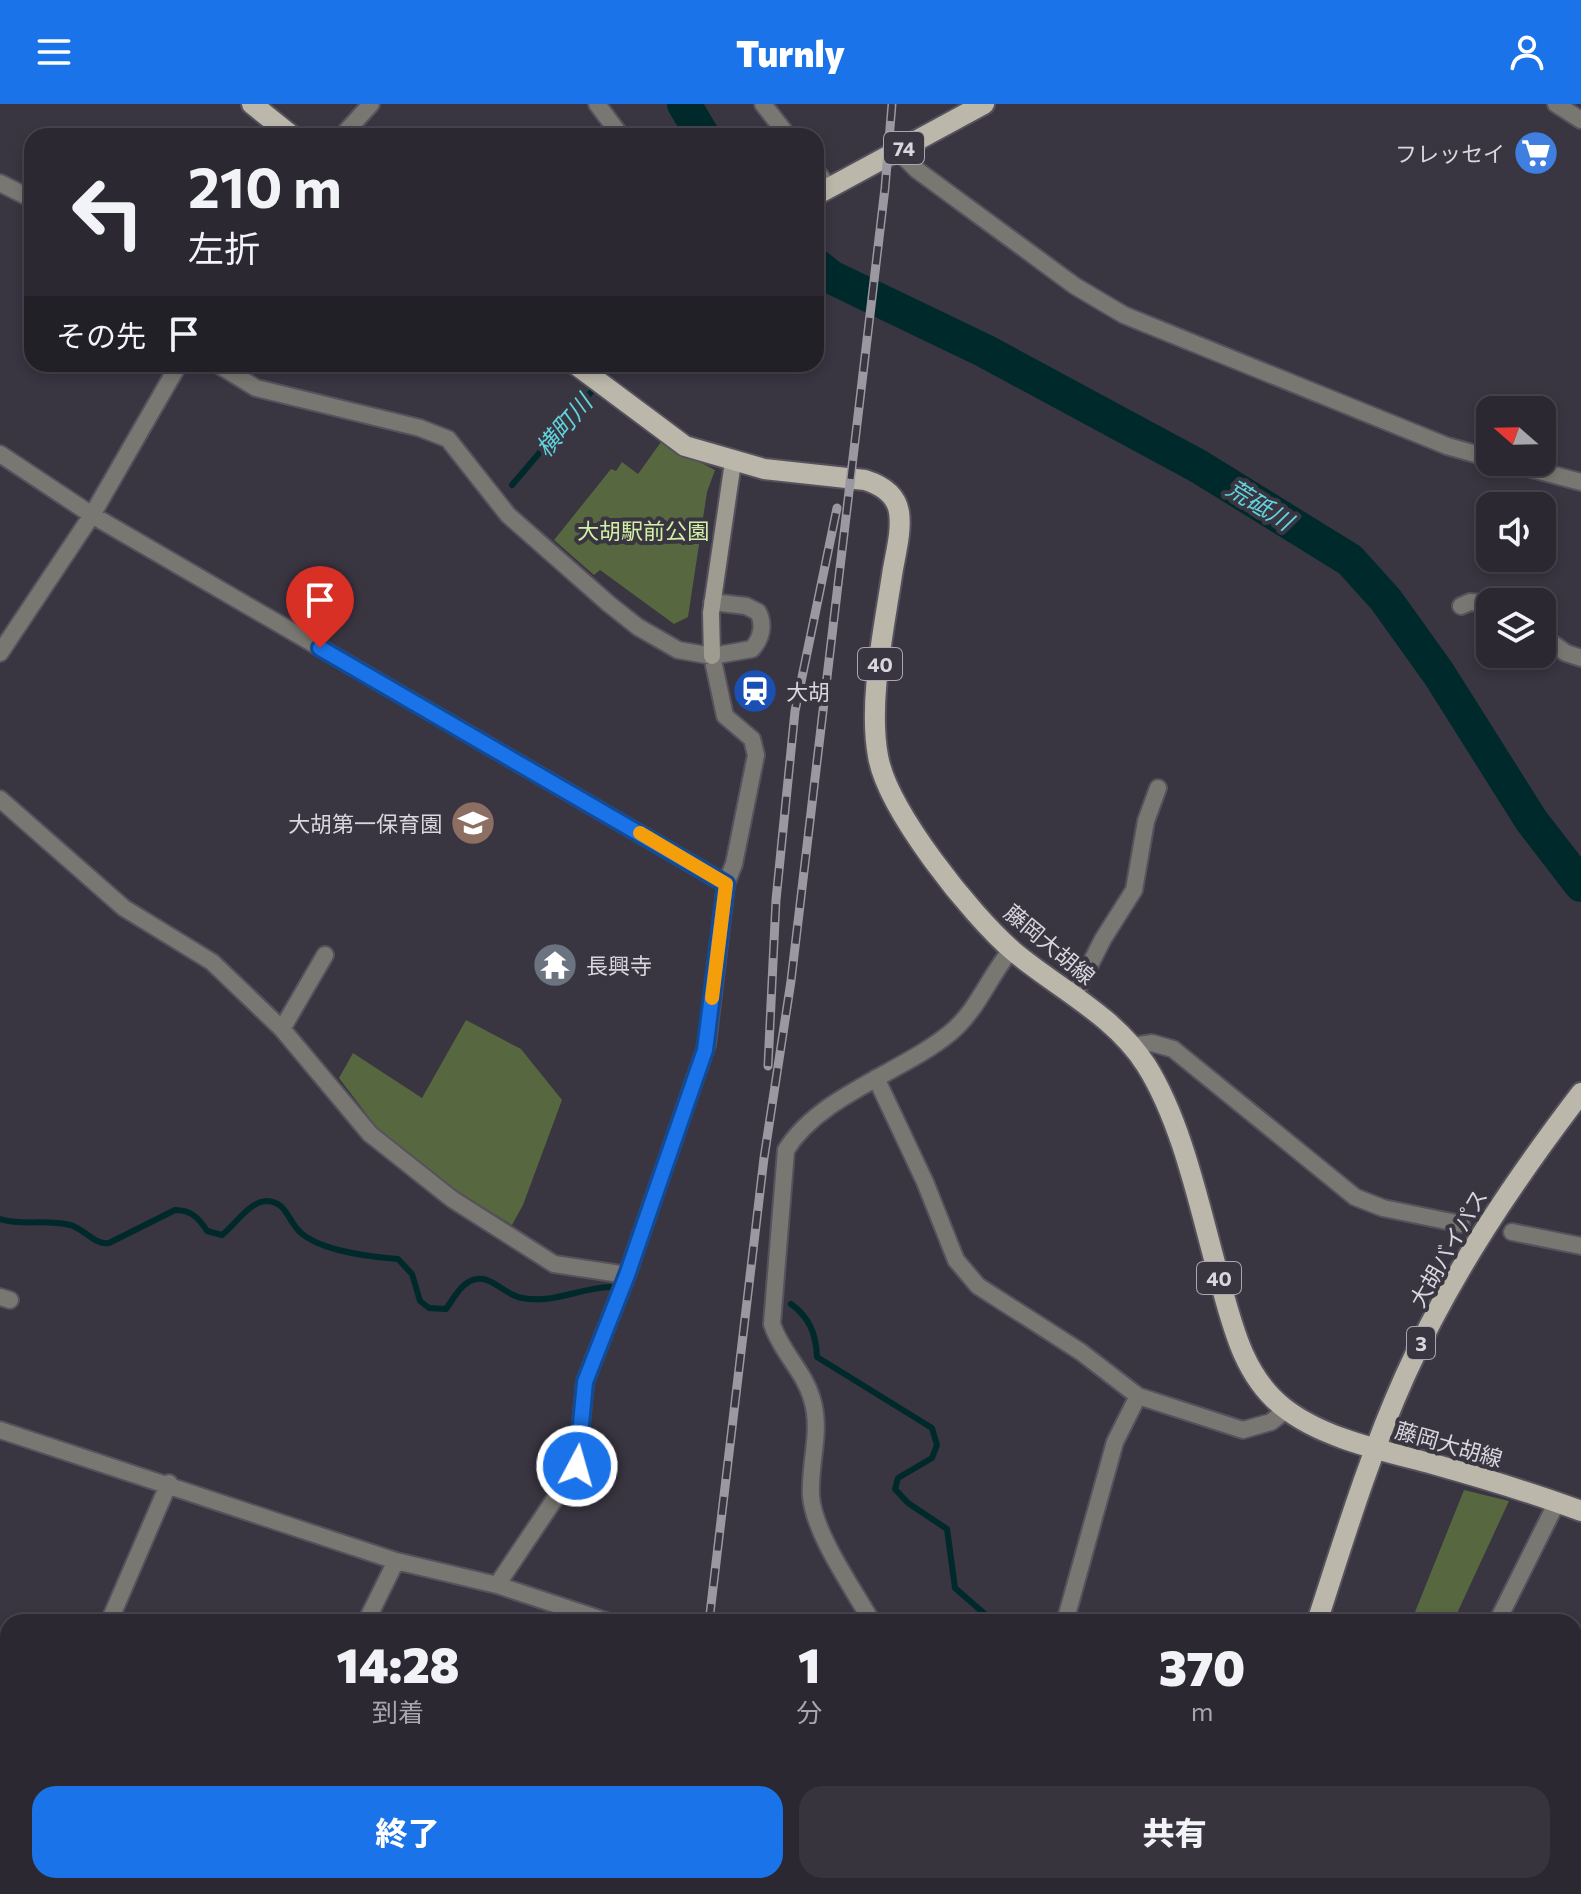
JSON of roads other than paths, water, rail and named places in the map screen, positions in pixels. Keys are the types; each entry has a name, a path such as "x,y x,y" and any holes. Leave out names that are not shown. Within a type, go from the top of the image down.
{"main road":[{"path":"252,104 282,128"},
{"name":"74","path":"824,185 898,151 984,104"},
{"name":"藤岡大胡線","path":"585,372 685,446 733,462 865,480 876,483 895,500 899,524 880,661 878,760 888,789 904,817 960,891 1012,949 1133,1046 1147,1067 1172,1122 1245,1356 1266,1392 1286,1410 1375,1447 1581,1511"},
{"path":"712,656 712,602 733,462"},
{"name":"大胡バイパス","path":"1320,1614 1375,1447 1405,1376 1458,1273 1517,1178 1581,1093"}],"street":[{"path":"349,128 371,104"},
{"path":"597,104 615,128"},
{"path":"763,104 782,128"},
{"path":"1556,104 1581,120"},
{"path":"898,151 917,170 1063,278 1124,315 1447,446 1476,454"},
{"path":"0,183 24,195"},
{"path":"0,653 92,515 174,372"},
{"path":"230,372 256,388 420,428 448,439 508,515 638,627 678,650 712,656 752,649 760,637 762,624 758,612 752,608 712,602"},
{"path":"0,454 92,515 726,884"},
{"path":"1556,475 1581,482"},
{"path":"1461,606 1476,603"},
{"path":"1556,646 1581,658"},
{"path":"497,1585 577,1466 585,1382 627,1275 705,1050 726,884 734,864 756,755 752,739 725,716 712,656"},
{"path":"1074,996 1103,939 1134,890 1146,821 1158,788"},
{"path":"0,799 124,908 212,962 282,1029 370,1134 452,1199 554,1264 627,1275"},
{"path":"868,1614 814,1512 811,1479 816,1426 812,1398 778,1342 771,1311 786,1150 836,1102 952,1032 978,1002 1012,949"},
{"path":"282,1029 325,955"},
{"path":"1133,1046 1152,1043 1173,1049 1355,1197 1383,1208 1461,1224"},
{"path":"876,1078 925,1182 960,1269 978,1286 1081,1352 1138,1396 1243,1430 1271,1422 1286,1410"},
{"path":"1512,1232 1581,1246"},
{"path":"1067,1614 1115,1442 1138,1396"},
{"path":"0,1430 169,1483 396,1561 497,1585 585,1614"},
{"path":"112,1614 169,1483"},
{"path":"1501,1614 1557,1502"},
{"path":"370,1614 396,1561"}],"waterway":[{"name":"荒砥川","path":"684,104 698,128"},
{"name":"荒砥川","path":"824,271 985,351 1198,466 1350,560 1386,600 1439,674 1531,820 1581,885"},
{"name":"横町川","path":"512,485 608,372"},
{"path":"0,1219 70,1225 99,1242 109,1243 175,1210 190,1213 207,1231 222,1235 248,1210 266,1201 278,1204 301,1233 321,1244 361,1255 398,1259 412,1274 420,1301 429,1308 446,1309 463,1286 477,1279 488,1280 516,1296 534,1299 610,1287"},
{"path":"791,1304 803,1314 810,1326 817,1357 932,1428 937,1445 932,1458 898,1478 895,1489 908,1503 947,1529 955,1588 985,1614"}],"railway":[{"path":"710,1614 764,1158 791,981 885,188 892,104"},
{"path":"768,1066 776,900 795,711 837,508"}],"place":[{"name":"フレッセイ","path":"1536,153"},
{"name":"大胡","path":"755,691"},
{"name":"大胡第一保育園","path":"473,823"},
{"name":"長興寺","path":"555,965"}],"park label":[{"name":"大胡駅前公園","path":"643,530"}]}
